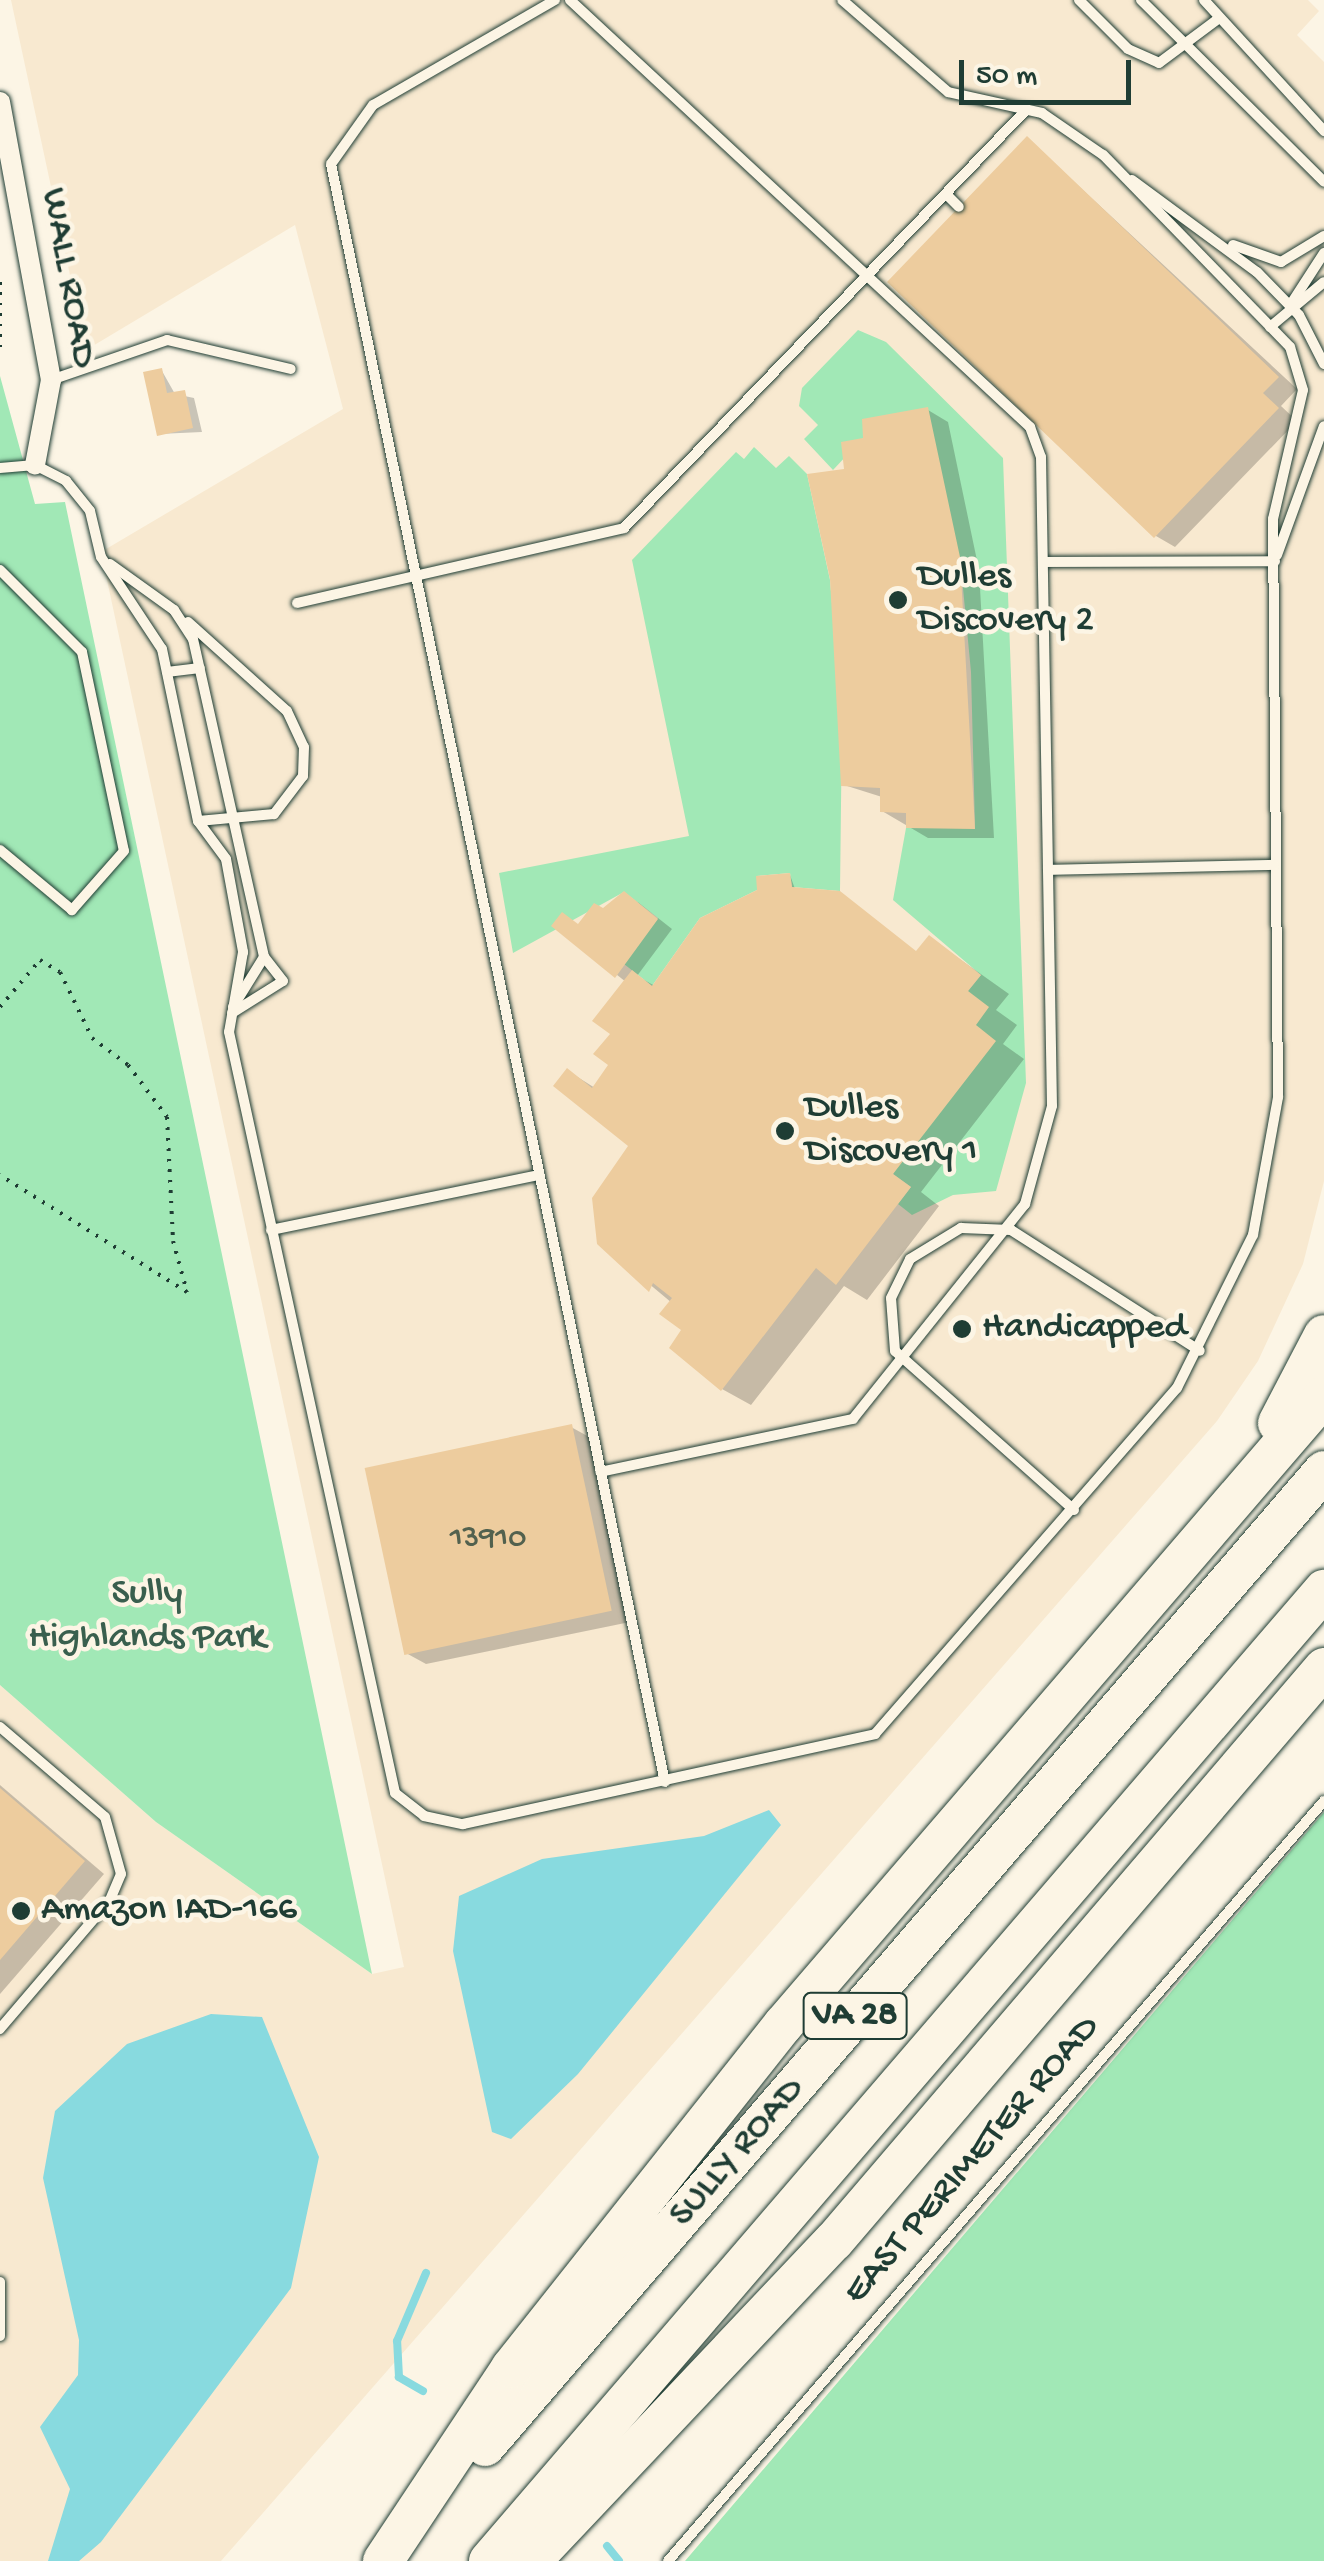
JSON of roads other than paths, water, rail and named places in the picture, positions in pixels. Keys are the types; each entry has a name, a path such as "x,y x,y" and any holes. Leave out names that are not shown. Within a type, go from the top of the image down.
{"highway":[{"path":"1140,1606 1278,1424 1324,1335"},
{"path":"385,2561 511,2368 783,2024 1324,1396"},
{"name":"SULLY ROAD","path":"385,2561 1324,1471"},
{"name":"SULLY ROAD","path":"489,2561 1324,1590"},
{"path":"531,2561 834,2241 1324,1668"},
{"path":"1244,1762 1324,1686"}],"street":[{"name":"WALL ROAD","path":"0,102 51,380 35,465"}],"lane":[{"path":"555,0 373,106 331,164 665,1782"},
{"path":"570,0 863,281 1030,428 1040,457 1052,1106 1037,1175 1011,1230 902,1362 842,1424 600,1472"},
{"path":"842,0 948,92 1027,109 1065,126 1127,176 1224,240 1290,305 1324,364"},
{"path":"1079,0 1148,61 1189,48 1218,19"},
{"path":"1141,0 1324,182"},
{"path":"1204,0 1324,131"},
{"path":"297,603 416,579 624,528 1027,109"},
{"path":"0,468 35,465 79,494 100,557 148,621 167,672 198,821 226,859 244,952 227,1016 395,1793 424,1816 463,1824 875,1734 1074,1510 1200,1351 1243,1264 1272,1154 1276,498 1303,390 1290,347 1172,236 1127,176"},
{"path":"946,194 959,207"},
{"path":"1224,240 1281,262 1324,236"},
{"path":"1270,327 1290,305 1324,253"},
{"path":"1290,305 1324,282"},
{"path":"51,380 167,340 292,369"},
{"path":"1274,561 1324,426"},
{"path":"100,557 174,610 287,711 304,747 304,776 283,806 234,822 198,821"},
{"path":"1042,562 1274,561"},
{"path":"0,570 82,652 124,851 72,910 0,850"},
{"path":"174,610 200,668 264,957 282,981 227,1016"},
{"path":"167,672 200,668"},
{"path":"1048,870 1274,864"},
{"path":"227,1016 264,957"},
{"path":"271,1230 539,1175"},
{"path":"1074,1510 902,1362 889,1318 910,1259 961,1228 1011,1230 1200,1351"},
{"path":"0,1728 105,1817 121,1874 110,1900 0,2028"},
{"name":"EAST PERIMETER ROAD","path":"668,2561 1324,1801"},
{"path":"0,2282 0,2336"}],"water":[{"path":"769,1810 781,1825 578,2074 511,2139 492,2132 453,1951 459,1896 542,1859 704,1836"},
{"path":"211,2014 262,2017 319,2157 291,2288 101,2542 79,2561 48,2561 70,2489 40,2427 78,2375 79,2340 43,2178 55,2111 127,2044"}],"waterway":[{"path":"423,2391 399,2377 397,2341 426,2273"},
{"path":"607,2546 619,2561"}],"place":[{"name":"Dulles Discovery 2","path":"898,600"},
{"name":"Dulles Discovery 1","path":"785,1131"},
{"name":"Handicapped","path":"962,1329"},
{"name":"Amazon IAD-166","path":"21,1911"}],"park label":[{"name":"Sully Highlands Park","path":"147,1617"}]}
